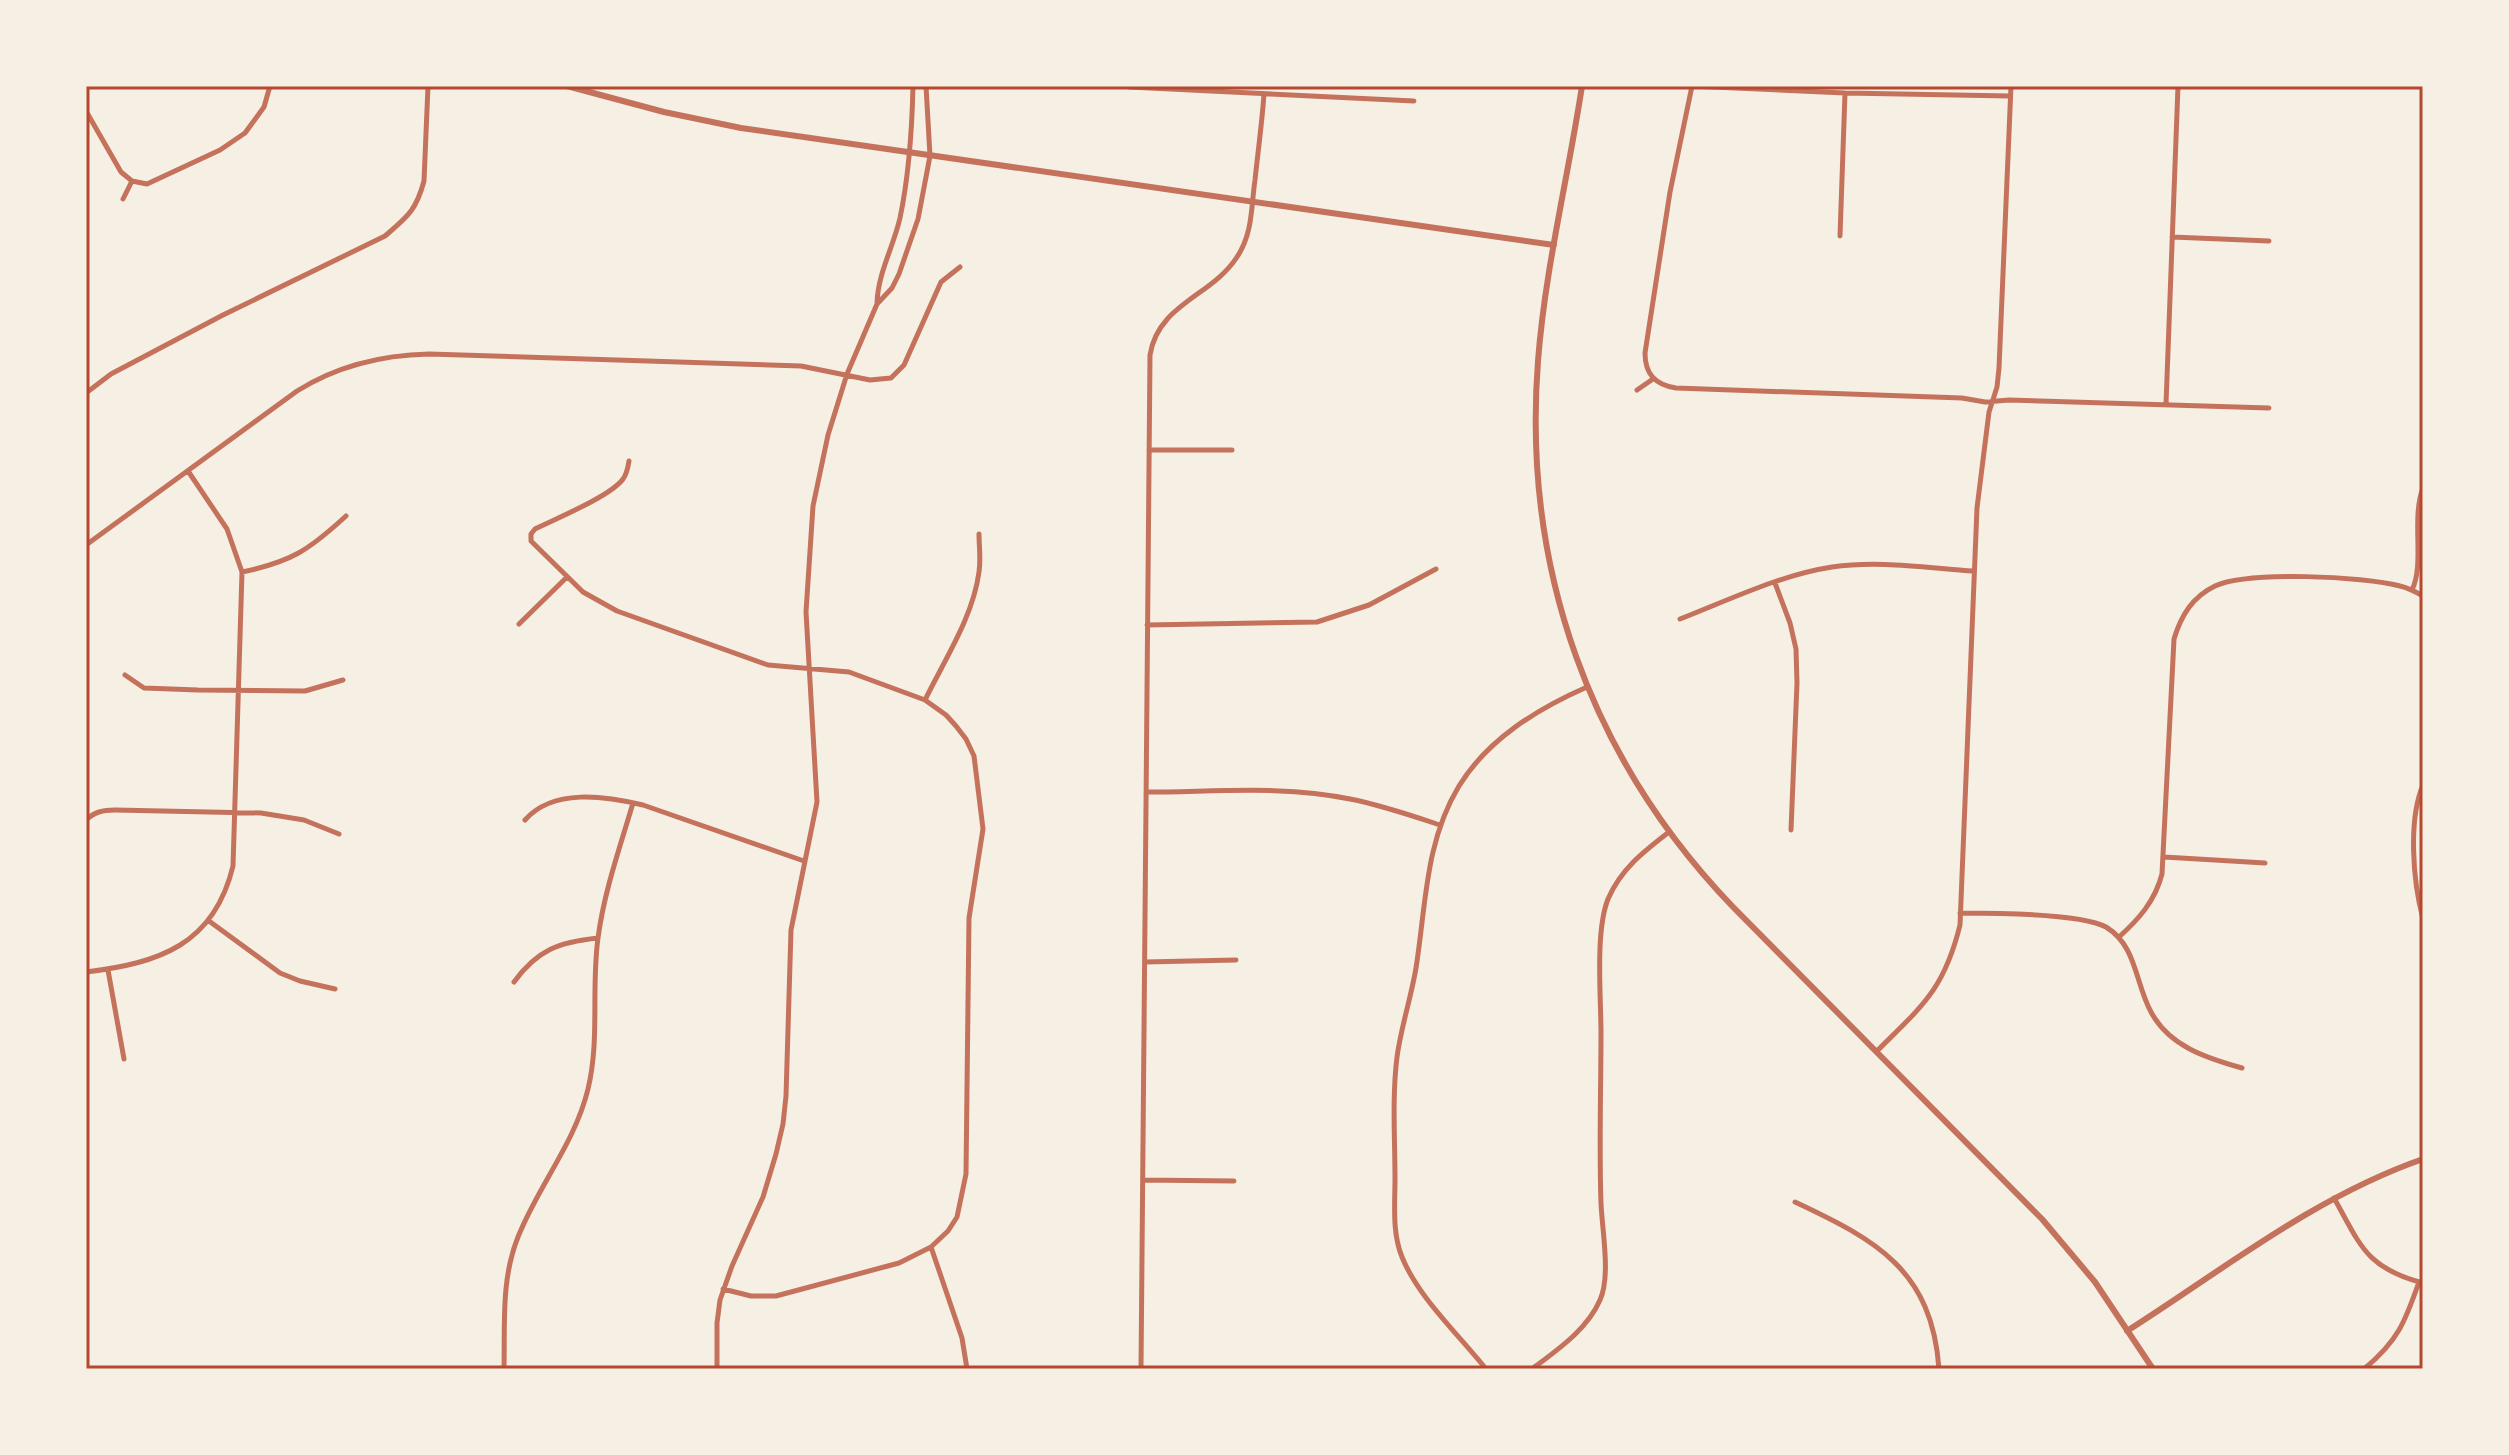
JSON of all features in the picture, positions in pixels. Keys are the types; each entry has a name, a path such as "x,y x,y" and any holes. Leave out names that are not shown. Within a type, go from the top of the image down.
{"street":[{"path":"86,111 125,177 147,184 232,143 245,133 258,118 270,93 270,86"},
{"path":"86,393 111,374 385,236 405,221 420,196 424,181 428,86"},
{"path":"567,86 637,106 715,123 1554,245"},
{"path":"877,304 878,283 900,218 909,153 913,86"},
{"path":"717,1369 717,1323 723,1289 763,1197 783,1124 791,930 804,861 814,828 818,782 808,668 806,599 813,506 828,435 847,374 877,304 892,288 907,255 918,219 930,156 926,86"},
{"path":"1582,86 1538,357 1535,417 1542,520 1552,577 1587,687 1617,751 1669,832 1713,887 2042,1219 2086,1270 2153,1369"},
{"path":"2010,96 1690,86 1645,353 1646,369 1653,379 1676,388 2269,408"},
{"path":"1877,1051 1933,993 1951,956 1960,925 1978,495 1999,368 2011,86"},
{"path":"2166,404 2178,86"},
{"path":"1129,87 1414,101"},
{"path":"1840,236 1845,93"},
{"path":"1141,1369 1149,365 1154,336 1169,314 1221,275 1235,261 1245,241 1253,202 1264,94"},
{"path":"123,199 132,181"},
{"path":"2172,237 2269,241"},
{"path":"86,545 311,382 344,368 389,356 456,355 801,366 870,380 891,378 904,365 941,282 960,267"},
{"path":"1637,390 1653,379"},
{"path":"1149,450 1232,450"},
{"path":"629,461 625,477 619,484 531,534 531,541 567,577 597,601 617,611 768,665 860,675 925,700 946,715 971,749 981,797 983,829 969,918 965,1184 957,1217 931,1247 899,1263 776,1296 751,1296 723,1289"},
{"path":"86,972 131,965 164,955 188,940 209,921 221,901 233,866 242,572 227,529 188,471"},
{"path":"2412,590 2416,577 2417,518 2423,488"},
{"path":"242,572 298,555 346,516"},
{"path":"925,700 962,626 976,588 980,563 979,534"},
{"path":"1680,619 1775,583 1843,566 1883,565 1974,571"},
{"path":"1147,625 1317,622 1369,605 1436,569"},
{"path":"519,624 567,577"},
{"path":"2119,937 2142,914 2159,884 2164,857 2174,639 2182,617 2194,600 2228,581 2258,577 2377,582 2412,590 2423,596"},
{"path":"1775,583 1790,623 1797,664 1791,830"},
{"path":"125,675 144,688 305,691 343,680"},
{"path":"1486,1369 1411,1274 1402,1256 1396,1227 1397,1054 1415,975 1427,874 1440,825 1466,776 1504,735 1541,710 1587,687"},
{"path":"2423,785 2417,805 2415,831 2417,886 2423,919"},
{"path":"1146,792 1321,795 1373,804 1440,825"},
{"path":"525,820 535,809 562,800 602,799 633,803 804,861"},
{"path":"504,1369 505,1303 511,1258 524,1222 566,1146 588,1089 595,1046 598,938 608,888 633,803"},
{"path":"86,820 103,810 236,812 291,816 339,834"},
{"path":"1532,1369 1585,1325 1602,1297 1605,1276 1600,1194 1603,919 1609,899 1625,870 1669,832"},
{"path":"2164,857 2265,863"},
{"path":"1960,913 2088,921 2106,928 2119,937 2136,968 2152,1013 2166,1032 2174,1040 2204,1056 2242,1068"},
{"path":"209,921 280,973 335,989"},
{"path":"514,982 525,967 543,952 570,942 598,938"},
{"path":"1145,962 1236,960"},
{"path":"107,969 124,1059"},
{"path":"2127,1331 2274,1233 2334,1198 2423,1159"},
{"path":"1143,1180 1234,1181"},
{"path":"2334,1198 2372,1260 2386,1270 2421,1282 2397,1336 2384,1353 2364,1369"},
{"path":"1795,1202 1858,1234 1887,1254 1906,1274 1918,1293 1932,1328 1939,1369"},
{"path":"931,1247 962,1338 967,1369"}]}
